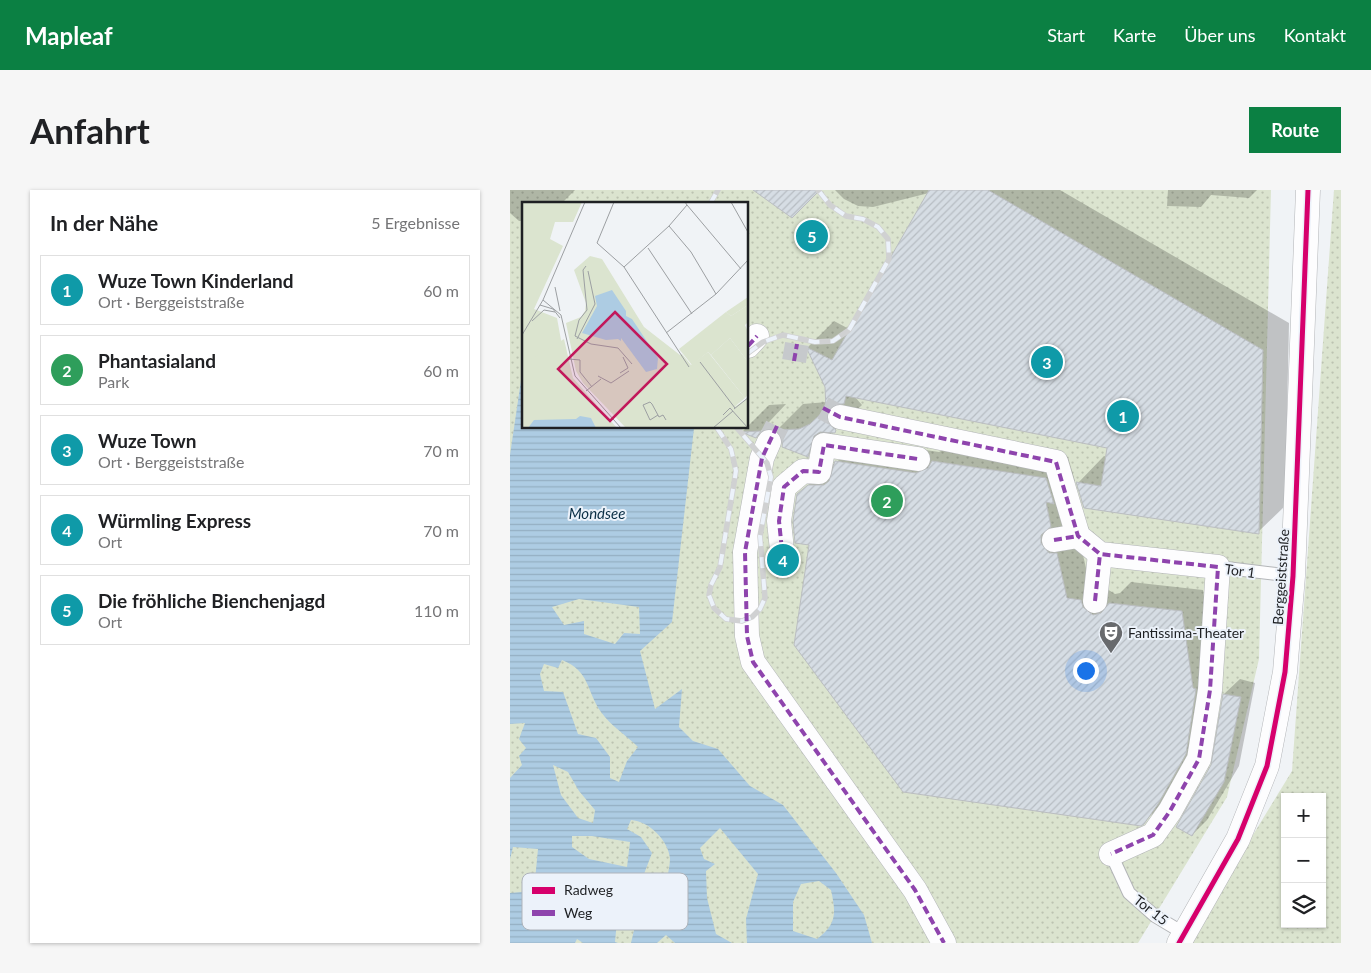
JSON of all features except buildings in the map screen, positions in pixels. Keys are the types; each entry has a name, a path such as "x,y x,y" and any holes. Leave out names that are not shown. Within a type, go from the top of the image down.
{"street":[{"name":"Berggeiststraße","path":"1182,938 1238,839 1267,766 1285,672 1293,576 1308,190"},
{"path":"840,417 1056,462 1078,536 1100,554 1218,567 1210,690 1199,759 1170,811 1152,835 1111,854"},
{"path":"769,442 762,458 745,552 747,636 752,662 915,890 944,943"},
{"path":"783,560 779,521 784,487 803,471 819,472 824,445 918,459"},
{"path":"1054,540 1078,536"},
{"path":"1094,601 1100,554"}],"lane":[{"name":"Tor 1","path":"1218,567 1293,576"},
{"name":"Tor 15","path":"1111,854 1129,893 1182,938"}],"green space":[{"path":"510,190 1271,190 1259,659 1227,797 1138,943 510,943"},
{"path":"1334,190 1341,190 1341,943 1187,943 1292,771"}],"water":[{"name":"Mondsee","path":"522,374 522,429 694,429 672,622 640,651 655,709 682,689 679,727 693,741 718,749 750,786 783,805 836,873 864,915 872,943 747,943 746,919 758,874 720,828 700,848 704,859 715,864 706,871 707,898 716,934 732,943 675,943 666,935 657,943 631,943 634,930 688,930 688,873 668,873 669,852 662,839 645,824 631,820 627,829 641,837 652,853 644,873 536,873 538,849 513,847 510,859 510,778 522,765 519,756 526,748 519,739 525,723 510,724 510,455","holes":["579,599 639,607 640,634 624,633 615,644 584,634 584,621 564,625 552,607","562,660 578,670 583,675 601,712 638,747 627,761 619,782 610,778 610,757 596,738 578,734 563,692 544,691 540,674 544,664 558,668","553,765 568,772 579,791 595,810 593,823 578,818 561,795","572,836 592,836 630,842 627,867 589,859 572,847","819,881 831,890 834,905 832,923 824,934 817,939 793,931 793,902 801,884"]},
{"name":"Mondsee","path":"522,892 522,930 616,930 615,942 618,943 583,943 577,939 575,943 510,943 510,893"}],"tunnel":[{"path":"794,361 797,344"},
{"path":"823,408 840,417"},
{"path":"769,442 777,426"}],"railway":[{"path":"711,202 718,190"},
{"path":"749,352 763,342 783,335 815,342 833,341 849,330 889,259 888,239 878,227 863,219 846,216 830,205 818,190"},
{"path":"718,429 731,449 736,471 720,567 711,585 709,595 714,608 726,619 742,621 752,617 760,609 765,598 760,536 771,477 767,463 738,429"}],"marked path":[{"path":"749,345 757,336"},
{"path":"794,361 797,344"},
{"path":"823,408 840,417 1056,462 1078,536 1100,554 1218,567 1210,690 1199,759 1170,811 1153,835 1111,854"},
{"path":"777,426 762,458 745,552 747,636 753,662 915,890 944,943"},
{"path":"783,560 779,521 784,487 803,471 819,472 824,445 918,459"},
{"path":"1054,540 1078,536"},
{"path":"1095,601 1100,554"}],"cycle path":[{"path":"1179,943 1238,839 1267,766 1285,672 1293,576 1308,190"}],"place":[{"name":"Die fröhliche Bienchenjagd","path":"812,236"},
{"name":"Wuze Town","path":"1047,362"},
{"name":"Wuze Town Kinderland","path":"1123,416"},
{"name":"Phantasialand","path":"887,501"},
{"name":"Würmling Express","path":"783,560"},
{"name":"Fantissima-Theater","path":"1111,654"}]}
